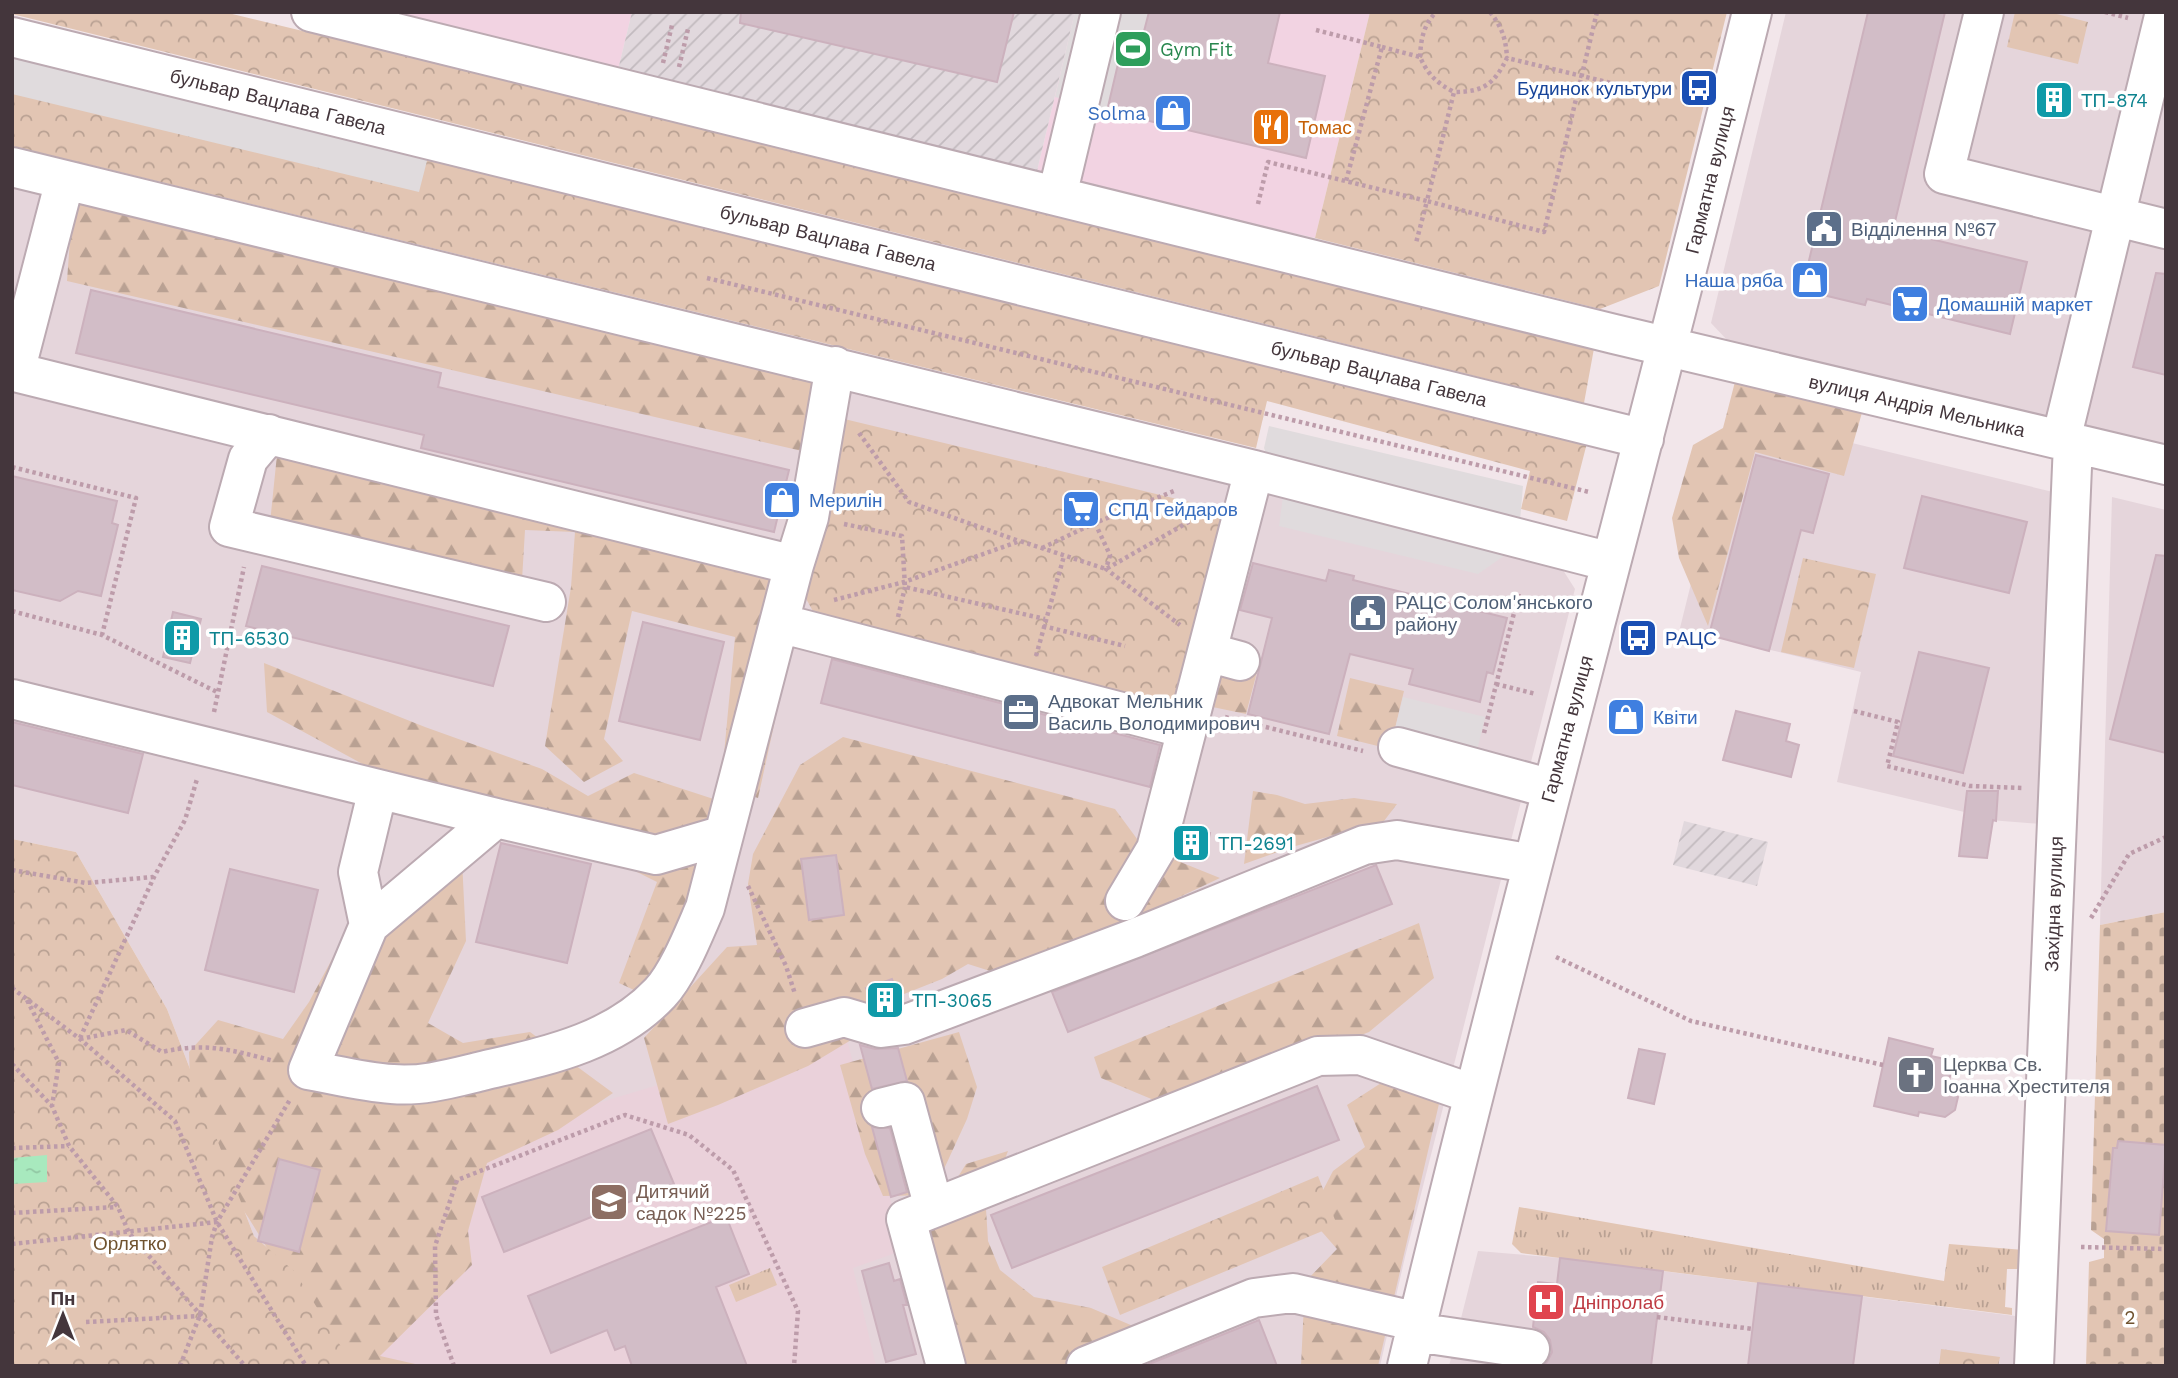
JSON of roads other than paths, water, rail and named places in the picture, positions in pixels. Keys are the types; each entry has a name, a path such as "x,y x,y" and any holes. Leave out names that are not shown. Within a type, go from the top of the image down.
{"street":[{"path":"1057,196 1101,12"},
{"name":"Гарматна вулиця","path":"1413,1340 1752,12"},
{"path":"1984,12 1944,174 2166,229"},
{"name":"Західна вулиця","path":"2034,1366 2067,441 2115,217 2165,12"},
{"path":"321,13 1668,347"},
{"name":"бульвар Вацлава Гавела","path":"12,37 1644,439"},
{"path":"12,167 835,366 1611,562"},
{"path":"65,180 15,372 794,565"},
{"name":"вулиця Андрія Мельника","path":"1668,347 2166,465"},
{"path":"496,818 369,925 308,1070 394,1085 433,1083 554,1054 595,1039 639,1013 663,990 686,950 705,908 794,565 809,517 835,366"},
{"path":"269,434 248,459 229,527 546,602"},
{"path":"1125,901 1156,849 1189,719 1218,653 1254,470"},
{"path":"780,618 1189,719"},
{"path":"12,699 656,855 724,835"},
{"path":"1398,747 1552,789"},
{"path":"369,925 358,872 378,789"},
{"path":"804,1028 844,1017 881,1028 904,1025 1135,938 1364,845 1397,840 1533,864"},
{"path":"946,1366 906,1219 1318,1056 1360,1055 1474,1094"},
{"path":"881,1108 905,1102 934,1208"},
{"path":"1086,1366 1254,1298 1293,1293 1413,1340 1530,1349"}],"water":[{"path":"47,1155 47,1182 12,1184 12,1158"}],"place":[{"name":"Gym Fit","path":"1133,49"},
{"name":"Будинок культури","path":"1699,88"},
{"name":"ТП-874","path":"2054,100"},
{"name":"Solma","path":"1173,113"},
{"name":"Томас","path":"1271,127"},
{"name":"Відділення №67","path":"1824,229"},
{"name":"Наша ряба","path":"1810,280"},
{"name":"Домашній маркет","path":"1910,304"},
{"name":"Мерилін","path":"782,500"},
{"name":"СПД Гейдаров","path":"1081,509"},
{"name":"РАЦС Солом'янського району","path":"1368,613"},
{"name":"ТП-6530","path":"182,638"},
{"name":"РАЦС","path":"1638,638"},
{"name":"Адвокат Мельник Василь Володимирович","path":"1021,712"},
{"name":"Квіти","path":"1626,717"},
{"name":"ТП-2691","path":"1191,843"},
{"name":"ТП-3065","path":"885,1000"},
{"name":"Церква Св. Іоанна Хрестителя","path":"1916,1075"},
{"name":"Дитячий садок №225","path":"609,1202"},
{"name":"Дніпролаб","path":"1546,1302"}],"park label":[{"name":"Орлятко","path":"130,1243"},
{"name":"2","path":"2130,1317"}]}
